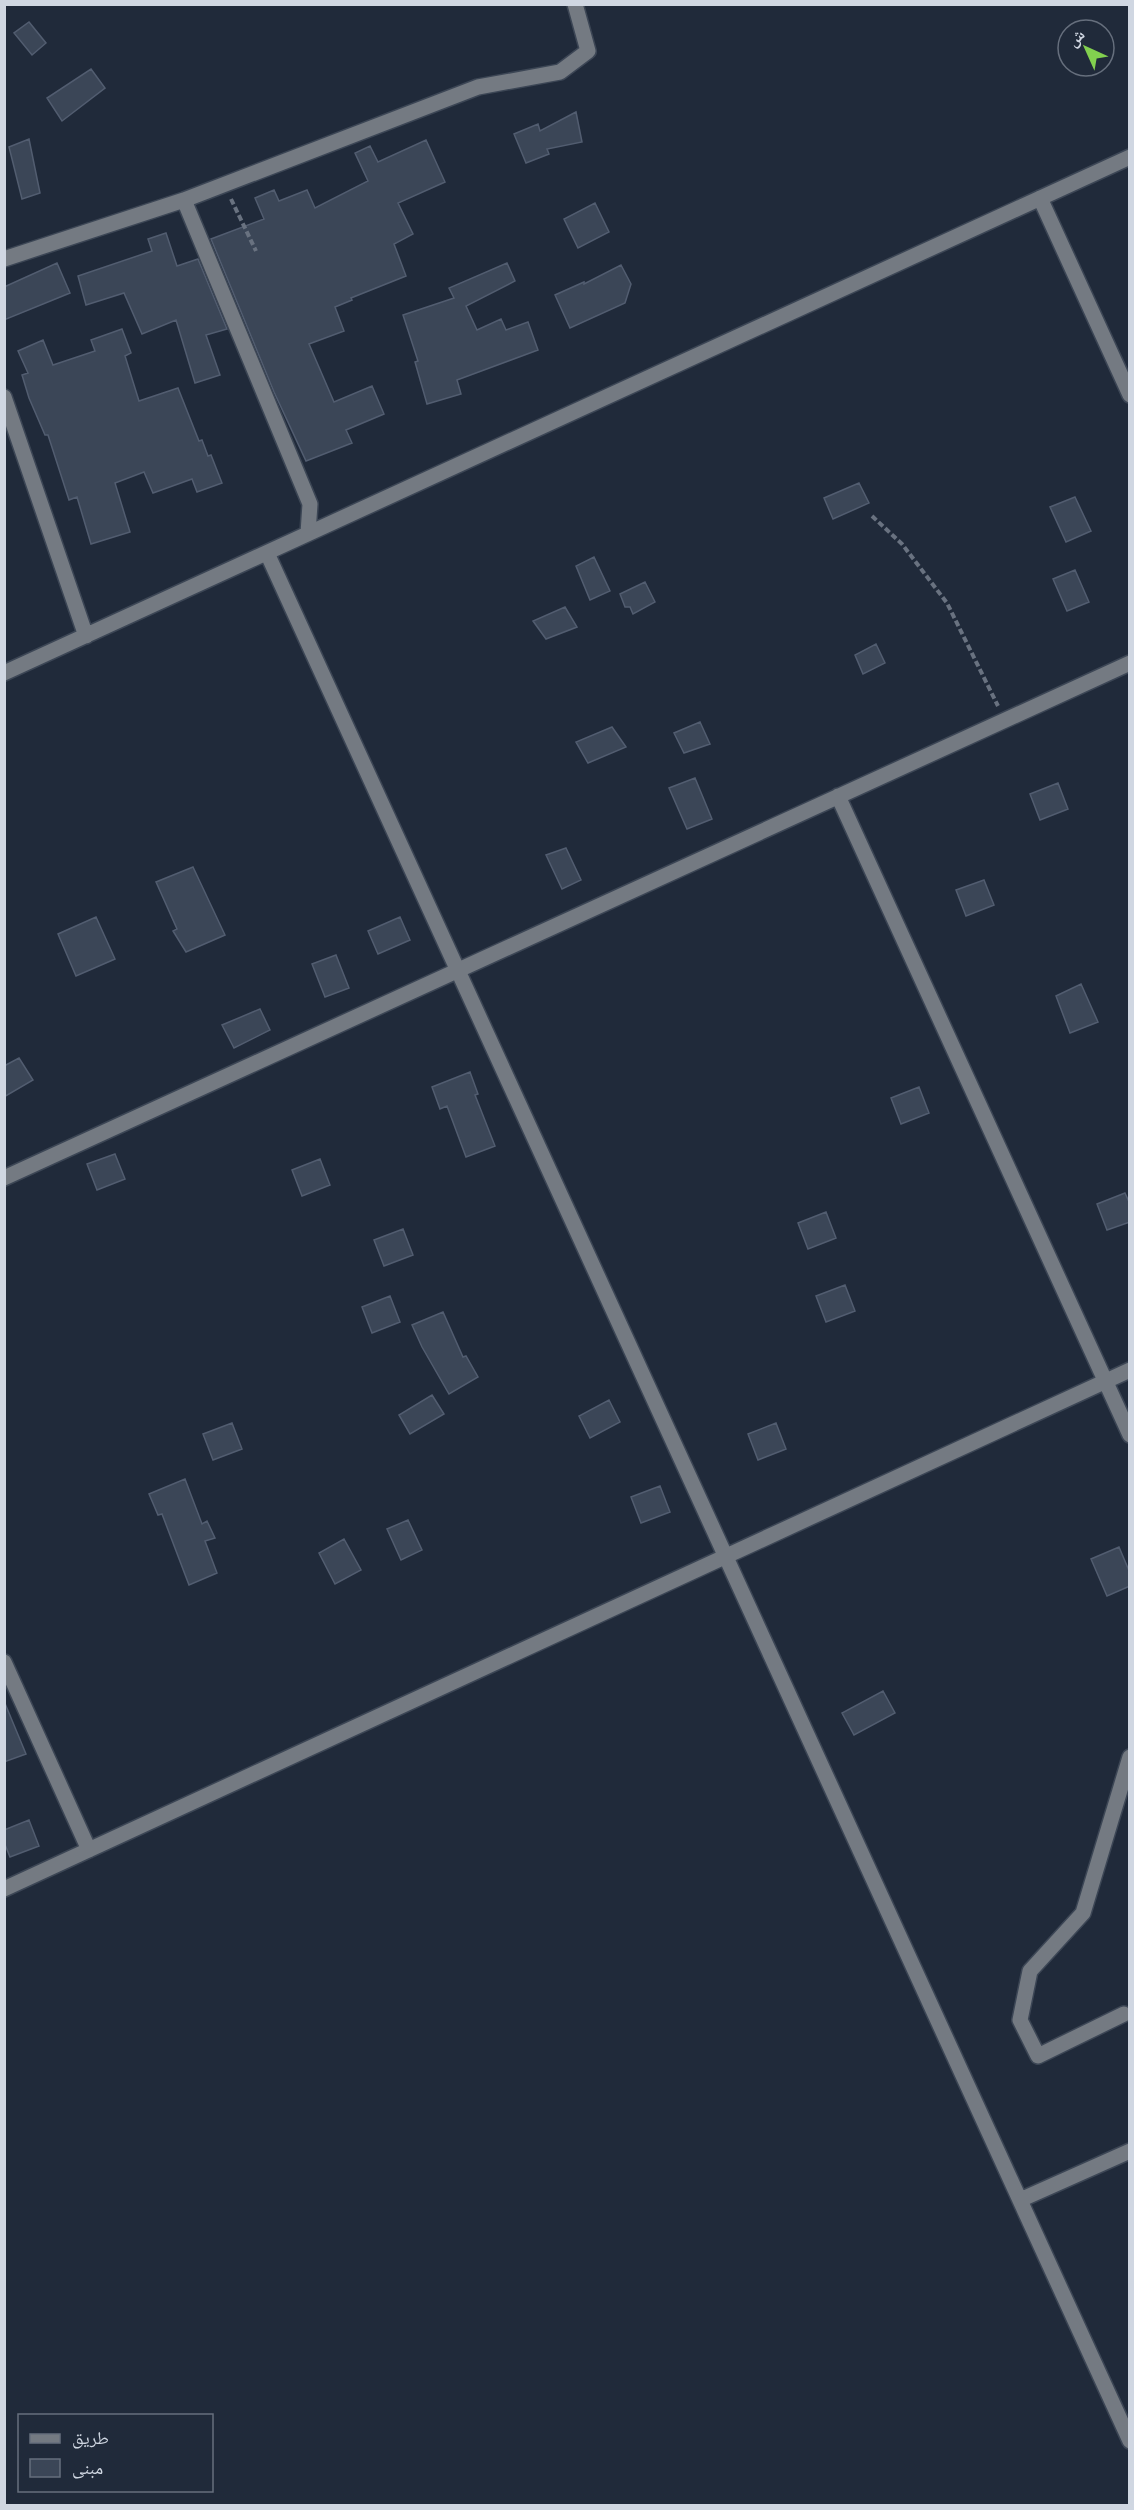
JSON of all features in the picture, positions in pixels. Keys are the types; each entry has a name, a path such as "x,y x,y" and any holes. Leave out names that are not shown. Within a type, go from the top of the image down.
{"street":[{"path":"4,258 184,200 478,87 560,72 588,51 575,4"},
{"path":"4,673 1130,157"},
{"path":"1040,198 1130,395"},
{"path":"184,200 310,504 308,533"},
{"path":"4,397 86,636"},
{"path":"267,553 1130,2441"},
{"path":"4,1178 1130,663"},
{"path":"838,796 1130,1435"},
{"path":"4,1889 1130,1370"},
{"path":"4,1662 89,1850"},
{"path":"1124,2014 1038,2056 1020,2020 1030,1971 1083,1913 1130,1757"},
{"path":"1020,2200 1130,2151"}],"path":[{"path":"224,185 256,251"},
{"path":"872,516 902,544 947,603 1005,720"}],"building":[{"path":"29,22 46,43 32,55 14,33"},
{"path":"91,69 105,88 62,121 47,98"},
{"path":"576,112 582,142 547,149 549,154 526,163 514,134 538,124 540,131"},
{"path":"29,139 40,193 22,199 9,147"},
{"path":"426,140 445,182 398,203 413,234 394,244 406,276 351,298 352,300 335,307 344,331 309,344 334,402 372,386 384,414 346,430 352,443 306,461 274,392 211,239 264,219 255,198 274,190 279,201 307,190 315,208 368,181 355,153 370,146 378,162"},
{"path":"595,203 609,232 578,248 564,219"},
{"path":"166,233 177,266 198,259 227,329 206,335 220,375 195,383 176,320 142,334 124,293 86,305 78,276 152,251 148,239"},
{"path":"57,263 70,293 4,320 4,287"},
{"path":"507,263 515,281 466,306 477,330 501,319 506,330 528,322 538,350 457,380 461,394 427,404 415,362 418,361 403,315 454,298 449,288"},
{"path":"621,265 631,284 625,303 570,328 555,295 584,282 584,284"},
{"path":"122,329 131,353 125,356 139,401 178,388 199,441 202,440 208,456 211,455 222,483 197,492 192,479 153,493 144,472 115,483 130,532 91,544 77,497 69,500 48,435 45,435 29,398 22,375 28,373 18,351 43,340 53,365 95,351 91,340"},
{"path":"859,483 869,503 833,519 824,498"},
{"path":"1075,497 1091,531 1066,542 1050,507"},
{"path":"594,557 610,591 590,600 576,566"},
{"path":"1075,570 1089,602 1067,611 1053,579"},
{"path":"645,582 655,602 633,614 630,607 625,607 620,594"},
{"path":"565,607 577,627 546,639 533,621"},
{"path":"876,644 885,663 863,674 855,655"},
{"path":"700,722 710,744 684,753 674,733"},
{"path":"612,727 626,747 588,763 576,742"},
{"path":"695,778 712,819 687,829 669,788"},
{"path":"1058,783 1068,809 1040,820 1030,794"},
{"path":"566,848 581,880 562,889 546,855"},
{"path":"193,867 225,935 186,952 173,931 177,929 156,882"},
{"path":"984,880 994,905 966,916 956,890"},
{"path":"96,917 115,959 76,976 58,934"},
{"path":"400,917 410,940 378,954 368,931"},
{"path":"336,955 349,988 325,997 312,964"},
{"path":"1081,984 1098,1022 1070,1033 1056,996"},
{"path":"260,1009 270,1030 234,1048 222,1025"},
{"path":"19,1058 33,1080 4,1097 4,1066"},
{"path":"470,1072 478,1094 475,1095 495,1146 466,1157 447,1106 440,1109 432,1087"},
{"path":"919,1087 929,1113 901,1124 891,1098"},
{"path":"115,1154 125,1179 97,1190 87,1164"},
{"path":"320,1159 330,1185 302,1196 292,1170"},
{"path":"1125,1193 1130,1204 1130,1222 1107,1230 1097,1204"},
{"path":"826,1212 836,1238 808,1249 798,1223"},
{"path":"403,1229 413,1255 384,1266 374,1240"},
{"path":"845,1285 855,1311 826,1322 816,1296"},
{"path":"390,1296 400,1322 372,1333 362,1307"},
{"path":"443,1312 463,1357 466,1356 478,1377 449,1394 412,1325"},
{"path":"432,1395 444,1414 410,1434 399,1415"},
{"path":"609,1400 620,1422 590,1438 579,1416"},
{"path":"232,1423 242,1449 213,1460 203,1434"},
{"path":"776,1423 786,1449 758,1460 748,1434"},
{"path":"185,1479 202,1524 207,1521 215,1538 205,1541 217,1573 189,1585 162,1514 158,1515 149,1494"},
{"path":"660,1486 670,1512 641,1523 631,1497"},
{"path":"408,1520 422,1550 401,1560 387,1529"},
{"path":"344,1539 361,1570 335,1584 319,1553"},
{"path":"1119,1547 1130,1573 1130,1586 1107,1596 1091,1559"},
{"path":"883,1691 895,1713 854,1735 842,1713"},
{"path":"4,1701 26,1754 4,1762"},
{"path":"29,1820 39,1846 10,1857 4,1842 4,1830"}]}
